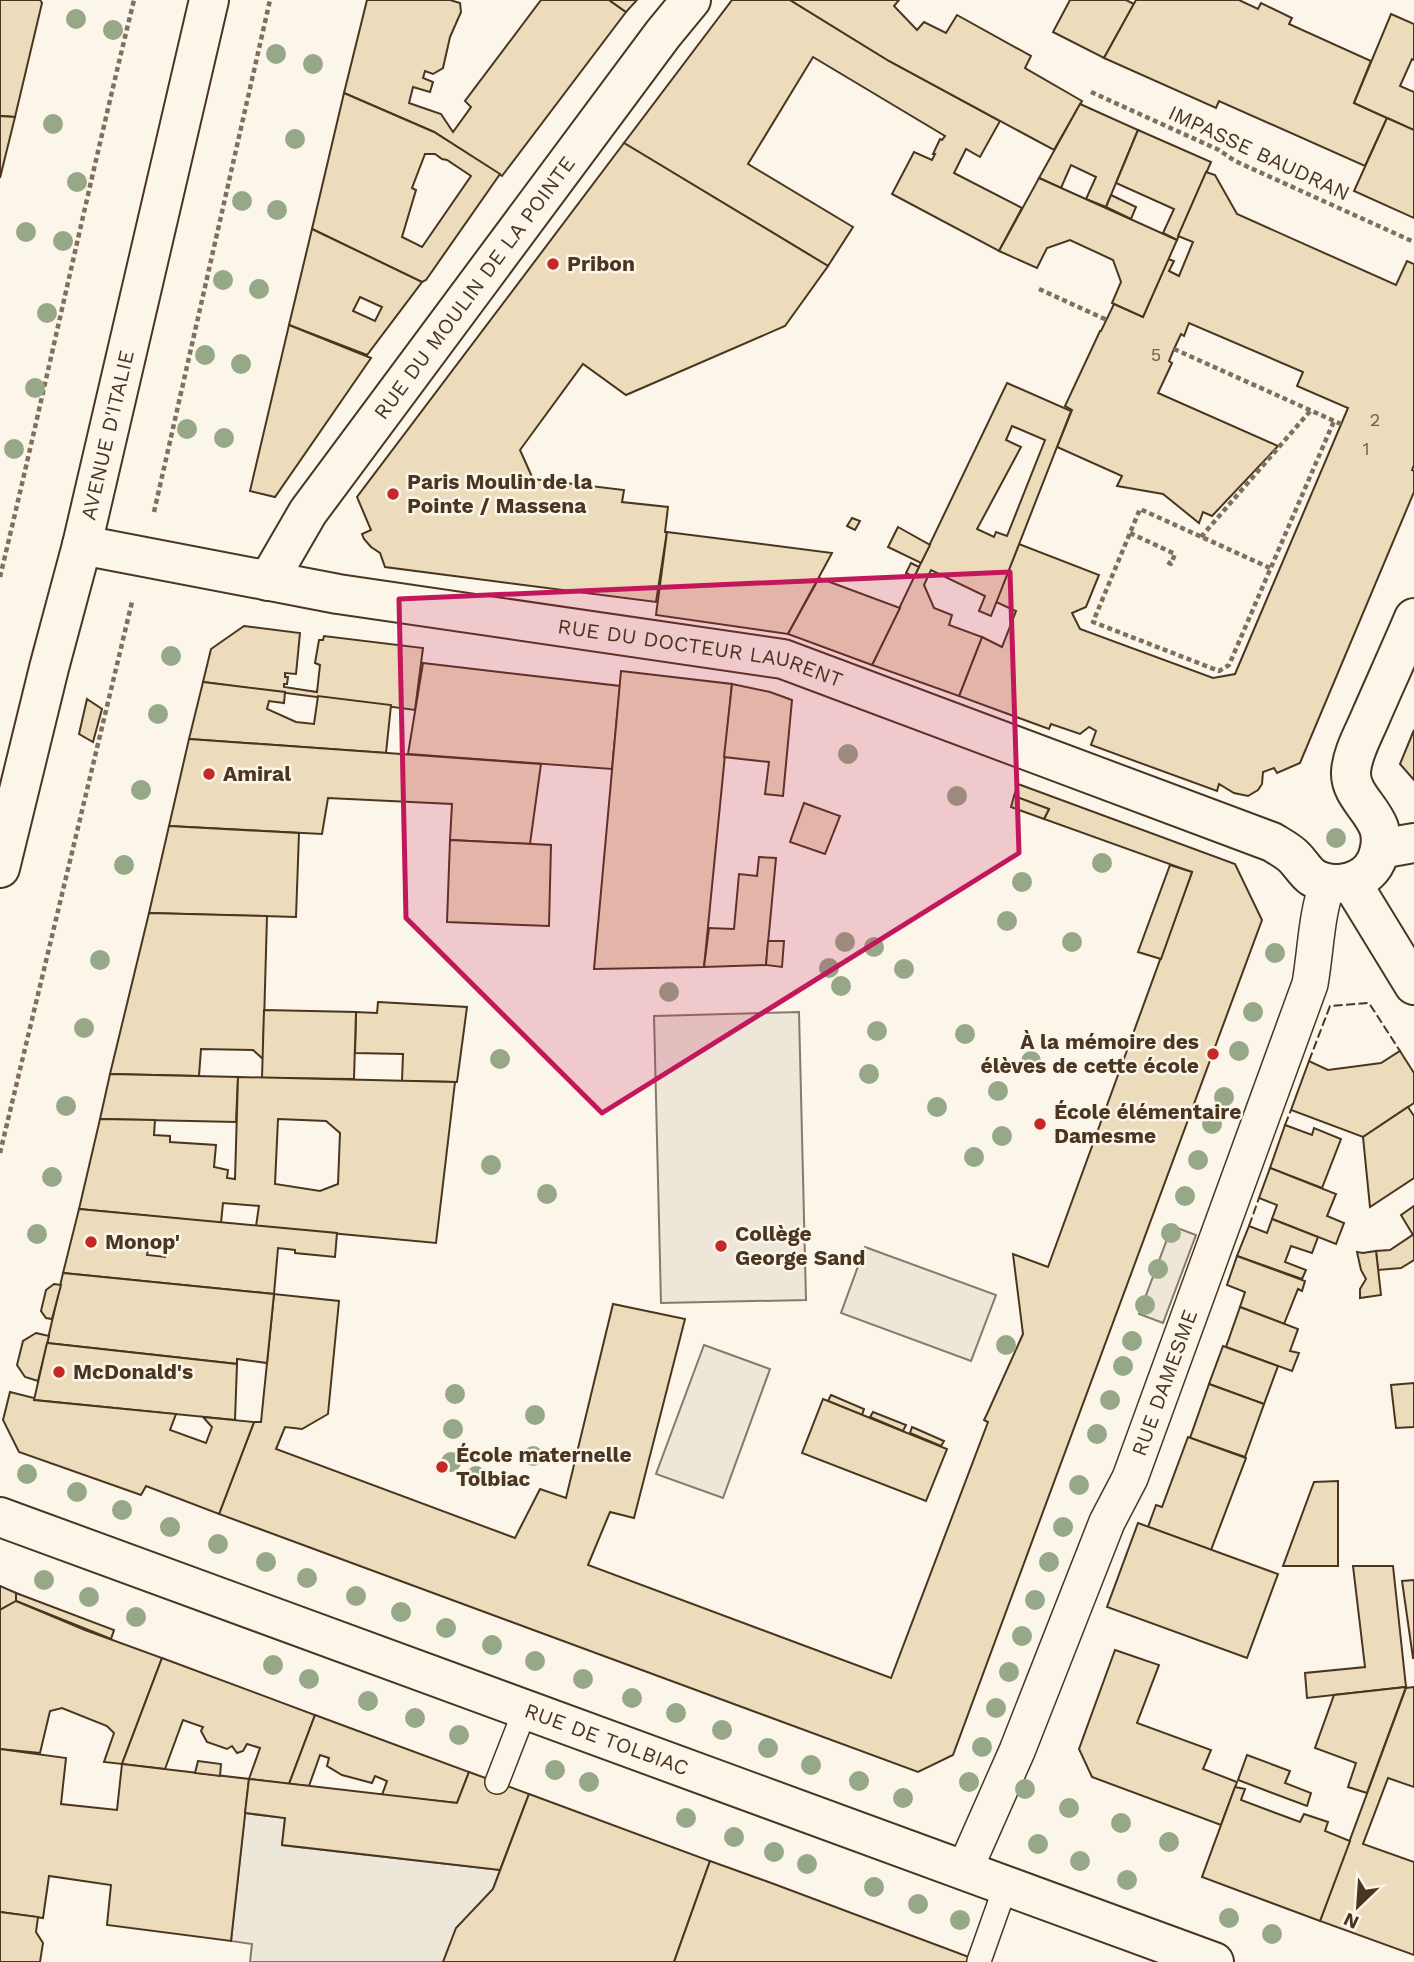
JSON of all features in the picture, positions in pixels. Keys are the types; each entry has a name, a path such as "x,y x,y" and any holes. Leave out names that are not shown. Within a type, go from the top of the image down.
{"street":[{"name":"AVENUE D'ITALIE","path":"0,868 82,545 209,0"},
{"name":"RUE DU MOULIN DE LA POINTE","path":"268,581 308,512 691,0"},
{"name":"RUE DU DOCTEUR LAURENT","path":"82,545 338,594 783,659 1272,842 1293,856 1312,876 1340,883"},
{"path":"1414,618 1351,768 1355,791 1379,829 1397,846 1362,877 1340,883 1414,985"},
{"name":"RUE DAMESME","path":"964,1871 1017,1751 1107,1522 1130,1478 1310,984 1322,900 1340,883"},
{"name":"RUE DE TOLBIAC","path":"0,1517 1214,1962"}],"lane":[{"path":"497,1782 525,1710"},
{"path":"979,1961 1006,1885"}],"path":[{"path":"0,578 134,0"},
{"name":"IMPASSE BAUDRAN","path":"1091,92 1414,242"},
{"path":"1039,289 1107,320"},
{"path":"1174,349 1341,424"},
{"path":"1200,537 1311,410"},
{"path":"1270,568 1140,509 1093,622 1219,671 1229,665 1334,421"},
{"path":"1130,533 1175,554 1171,564 1166,562"}],"highlighted area":[{"path":"1010,572 1019,853 602,1113 406,918 399,599"}],"shaded area":[{"path":"799,1012 806,1300 661,1303 654,1016"},
{"path":"1172,1226 1196,1235 1163,1323 1139,1314"},
{"path":"865,1247 996,1295 971,1361 841,1313"},
{"path":"704,1345 770,1369 723,1498 656,1474"},
{"path":"245,1813 285,1818 282,1845 500,1870 493,1889 443,1962 250,1962 252,1944 231,1941"}],"building":[{"path":"0,0 40,0 42,3 15,117 0,116"},
{"path":"367,0 450,0 460,3 461,12 450,37 443,68 433,74 425,71 423,78 433,82 430,92 413,87 409,103 441,114 453,132 471,107 465,101 541,0 609,0 626,12 502,176 434,132 344,93"},
{"path":"609,0 637,0 626,12"},
{"path":"732,0 790,0 889,61 1000,121 980,157 966,149 954,173 1022,208 999,251 892,194 914,152 932,160 940,139 945,136 813,57 748,164 853,227 828,266 624,143"},
{"path":"790,0 899,0 894,6 917,30 924,22 946,33 957,15 1031,56 1025,68 1082,101 1054,150 889,61"},
{"path":"1070,0 1126,0 1134,4 1104,58 1053,32"},
{"path":"1136,0 1239,0 1258,9 1261,3 1292,18 1289,24 1371,61 1354,103 1387,118 1365,166 1219,101 1216,108 1104,58"},
{"path":"1391,14 1414,24 1414,60 1412,59 1400,86 1414,92 1414,130 1354,103"},
{"path":"344,93 434,132 500,174 422,282 312,229","holes":["425,154 435,154 471,176 422,247 402,237 416,190 412,188"]},
{"path":"1080,104 1138,130 1106,207 1086,199 1096,177 1071,165 1061,188 1039,178"},
{"path":"0,116 15,117 0,178"},
{"path":"1387,118 1414,130 1414,218 1354,191"},
{"path":"1138,130 1211,162 1177,240 1163,233 1174,209 1116,183"},
{"path":"624,143 828,266 785,326 626,395 583,364 520,450 533,479 624,490 622,502 668,507 667,532 656,602 385,567 380,553 371,547 362,534 371,530 357,497"},
{"path":"1206,172 1215,175 1237,214 1396,285 1407,261 1414,264 1414,492 1300,763 1277,773 1274,768 1263,772 1262,784 1248,796 1234,793 1219,784 1217,791 1091,745 1096,731 1089,727 1080,734 1051,724 1049,729 959,696 982,637 1002,647 1016,611 996,602 1019,544 1099,575 1086,607 1072,613 1080,629 1213,678 1235,674 1348,408 1297,386 1303,372 1189,323 1184,336 1181,334 1174,349 1169,361 1172,363 1158,393 1278,446 1212,516 1203,512 1199,523 1163,494 1117,486 1122,476 1057,447 1072,410 1065,406 1114,304 1143,317 1168,259 1174,261 1169,271 1179,276 1193,242 1178,236"},
{"path":"1039,178 1177,240 1143,317 1112,303 1121,282 1113,260 1070,240 1047,248 1037,268 999,251"},
{"path":"1111,195 1136,207 1131,219 1106,207"},
{"path":"312,229 422,282 367,355 289,325","holes":["360,297 382,307 375,321 353,311"]},
{"path":"289,325 371,358 275,497 250,491"},
{"path":"1007,383 1071,411 991,616 979,611 985,596 931,570 924,585 934,608 952,615 949,625 982,637 959,696 872,665","holes":["1012,426 1045,440 1007,536 996,532 994,537 977,529 1021,447 1006,440"]},
{"path":"852,518 860,521 855,530 847,526"},
{"path":"898,527 930,545 921,563 888,547"},
{"path":"667,532 832,553 788,634 656,615"},
{"path":"911,563 919,567 914,577 906,573"},
{"path":"819,578 900,608 872,665 788,634"},
{"path":"244,626 300,633 296,674 285,673 285,677 288,677 284,687 317,692 320,665 315,663 319,640 323,640 324,636 423,648 415,710 203,682 211,649"},
{"path":"423,663 620,686 612,769 408,754"},
{"path":"621,671 732,684 704,967 594,969"},
{"path":"203,682 285,692 284,703 269,701 267,709 296,722 314,724 318,696 391,705 386,753 189,739"},
{"path":"732,684 792,700 783,796 765,794 769,762 724,757"},
{"path":"87,699 102,709 93,742 79,734"},
{"path":"1414,730 1414,780 1400,764"},
{"path":"189,739 541,764 530,844 450,840 452,804 328,798 322,834 169,826"},
{"path":"1018,784 1235,864 1262,920 953,1755 918,1772 219,1514 254,1422 261,1422 274,1294 339,1301 328,1414 302,1429 285,1427 276,1449 515,1538 540,1489 566,1498 613,1304 685,1319 634,1518 610,1512 588,1565 891,1678 988,1422 984,1420 1023,1334 1013,1254 1048,1267 1192,872 1044,819 1049,809 1014,796"},
{"path":"1014,796 1049,809 1044,819 1011,807"},
{"path":"804,803 840,816 825,854 790,842"},
{"path":"169,826 299,833 296,917 149,913"},
{"path":"450,840 551,845 549,926 447,922"},
{"path":"759,857 776,858 766,965 704,967 709,928 734,929 739,874 757,876"},
{"path":"1170,865 1192,872 1161,959 1138,952"},
{"path":"149,913 267,916 263,1059 253,1050 201,1049 199,1076 110,1074"},
{"path":"768,941 784,941 782,967 766,965"},
{"path":"378,1002 467,1007 457,1082 402,1081 403,1054 355,1053 356,1012 377,1013"},
{"path":"264,1010 356,1012 354,1079 262,1078"},
{"path":"1400,1051 1414,1073 1414,1103 1363,1137 1291,1110 1309,1061 1328,1070 1381,1063"},
{"path":"110,1074 238,1077 236,1122 100,1119"},
{"path":"238,1077 455,1082 436,1243 256,1226 259,1206 223,1203 221,1223 79,1209 100,1119 155,1120 154,1135 170,1136 170,1142 216,1145 214,1167 228,1170 227,1178 235,1179","holes":["278,1119 326,1121 340,1133 338,1184 320,1191 275,1184"]},
{"path":"1408,1107 1414,1116 1414,1178 1370,1207 1363,1137"},
{"path":"1285,1125 1312,1135 1314,1128 1341,1139 1322,1188 1270,1168"},
{"path":"1270,1168 1336,1194 1327,1216 1344,1223 1336,1244 1272,1219 1277,1205 1259,1198"},
{"path":"1414,1206 1414,1234 1413,1235 1401,1215"},
{"path":"79,1209 337,1233 335,1257 295,1253 295,1250 278,1248 274,1294 63,1273","holes":["150,1241 166,1243 165,1257 147,1255"]},
{"path":"1272,1219 1318,1237 1312,1253 1291,1246 1285,1262 1306,1270 1302,1279 1237,1256 1249,1226 1267,1233"},
{"path":"1414,1234 1414,1260 1401,1268 1378,1270 1376,1251 1390,1250"},
{"path":"1376,1251 1381,1295 1360,1298 1360,1289 1366,1279 1357,1252"},
{"path":"1237,1256 1305,1281 1302,1291 1298,1289 1284,1324 1240,1307 1245,1292 1227,1285"},
{"path":"63,1273 274,1294 267,1363 237,1359 237,1364 47,1343"},
{"path":"54,1284 61,1285 52,1319 46,1318 41,1311 46,1290"},
{"path":"1240,1307 1298,1329 1290,1351 1299,1353 1292,1371 1226,1347"},
{"path":"36,1333 49,1336 38,1381 25,1377 17,1365 23,1341"},
{"path":"47,1343 237,1364 235,1420 34,1400"},
{"path":"1223,1346 1278,1366 1264,1404 1209,1384"},
{"path":"1414,1383 1414,1427 1396,1428 1391,1385"},
{"path":"1209,1384 1264,1404 1245,1457 1190,1438"},
{"path":"10,1392 34,1400 176,1414 170,1430 206,1443 212,1427 203,1417 254,1422 219,1514 146,1486 141,1495 19,1452 3,1420"},
{"path":"831,1395 864,1409 862,1415 828,1401"},
{"path":"823,1399 947,1449 926,1501 802,1453"},
{"path":"873,1412 906,1425 903,1431 870,1417"},
{"path":"912,1427 944,1441 941,1446 910,1433"},
{"path":"1188,1437 1246,1458 1211,1550 1148,1527 1156,1505 1162,1507"},
{"path":"1338,1481 1338,1566 1283,1566 1314,1482"},
{"path":"1138,1523 1278,1574 1247,1658 1107,1607"},
{"path":"1353,1566 1393,1566 1406,1687 1307,1698 1305,1673 1365,1667"},
{"path":"1414,1580 1414,1658 1413,1658 1402,1581"},
{"path":"0,1586 16,1593 16,1601 0,1610"},
{"path":"16,1593 114,1630 111,1639 16,1601"},
{"path":"16,1601 162,1658 122,1764 104,1762 114,1733 107,1726 62,1708 50,1711 40,1753 0,1749 0,1610"},
{"path":"1115,1650 1159,1665 1137,1723 1211,1750 1203,1769 1237,1782 1221,1825 1092,1777 1079,1749"},
{"path":"162,1658 315,1715 289,1784 249,1779 260,1748 247,1744 243,1751 237,1753 232,1746 227,1749 207,1742 201,1731 203,1727 183,1720 165,1769 122,1764"},
{"path":"1406,1687 1367,1793 1348,1787 1356,1763 1315,1748 1334,1695"},
{"path":"1414,1687 1414,1787 1388,1778 1363,1844 1414,1862 1414,1955 1320,1921 1406,1688"},
{"path":"315,1715 469,1772 457,1803 382,1795 387,1781 375,1776 372,1783 342,1775 327,1766 329,1758 320,1755 309,1786 289,1784"},
{"path":"0,1749 66,1758 61,1804 117,1810 122,1764 249,1779 231,1941 107,1925 111,1885 49,1876 43,1918 0,1912"},
{"path":"1247,1755 1290,1771 1285,1783 1311,1793 1307,1806 1238,1780"},
{"path":"198,1761 221,1764 220,1776 195,1773"},
{"path":"469,1772 529,1794 500,1870 282,1845 285,1818 245,1813 249,1779 457,1803"},
{"path":"1235,1787 1245,1789 1241,1800 1300,1822 1304,1814 1328,1822 1325,1831 1350,1841 1320,1921 1202,1877"},
{"path":"529,1794 710,1861 674,1962 443,1962 456,1928 493,1889"},
{"path":"710,1861 774,1884 982,1962 674,1962"},
{"path":"0,1912 38,1917 36,1932 43,1943 40,1962 0,1962"}],"fence":[{"path":"1309,1061 1330,1006 1369,1003 1400,1051"},
{"path":"1285,1125 1291,1110"},
{"path":"1249,1226 1259,1198"}],"place":[{"name":"Pribon","path":"553,264"},
{"name":"Paris Moulin de la Pointe / Massena","path":"393,494"},
{"name":"Amiral","path":"209,774"},
{"name":"À la mémoire des élèves de cette école","path":"1213,1054"},
{"name":"École élémentaire Damesme","path":"1040,1124"},
{"name":"Monop'","path":"91,1242"},
{"name":"Collège George Sand","path":"721,1246"},
{"name":"McDonald's","path":"59,1372"},
{"name":"École maternelle Tolbiac","path":"442,1467"}]}
